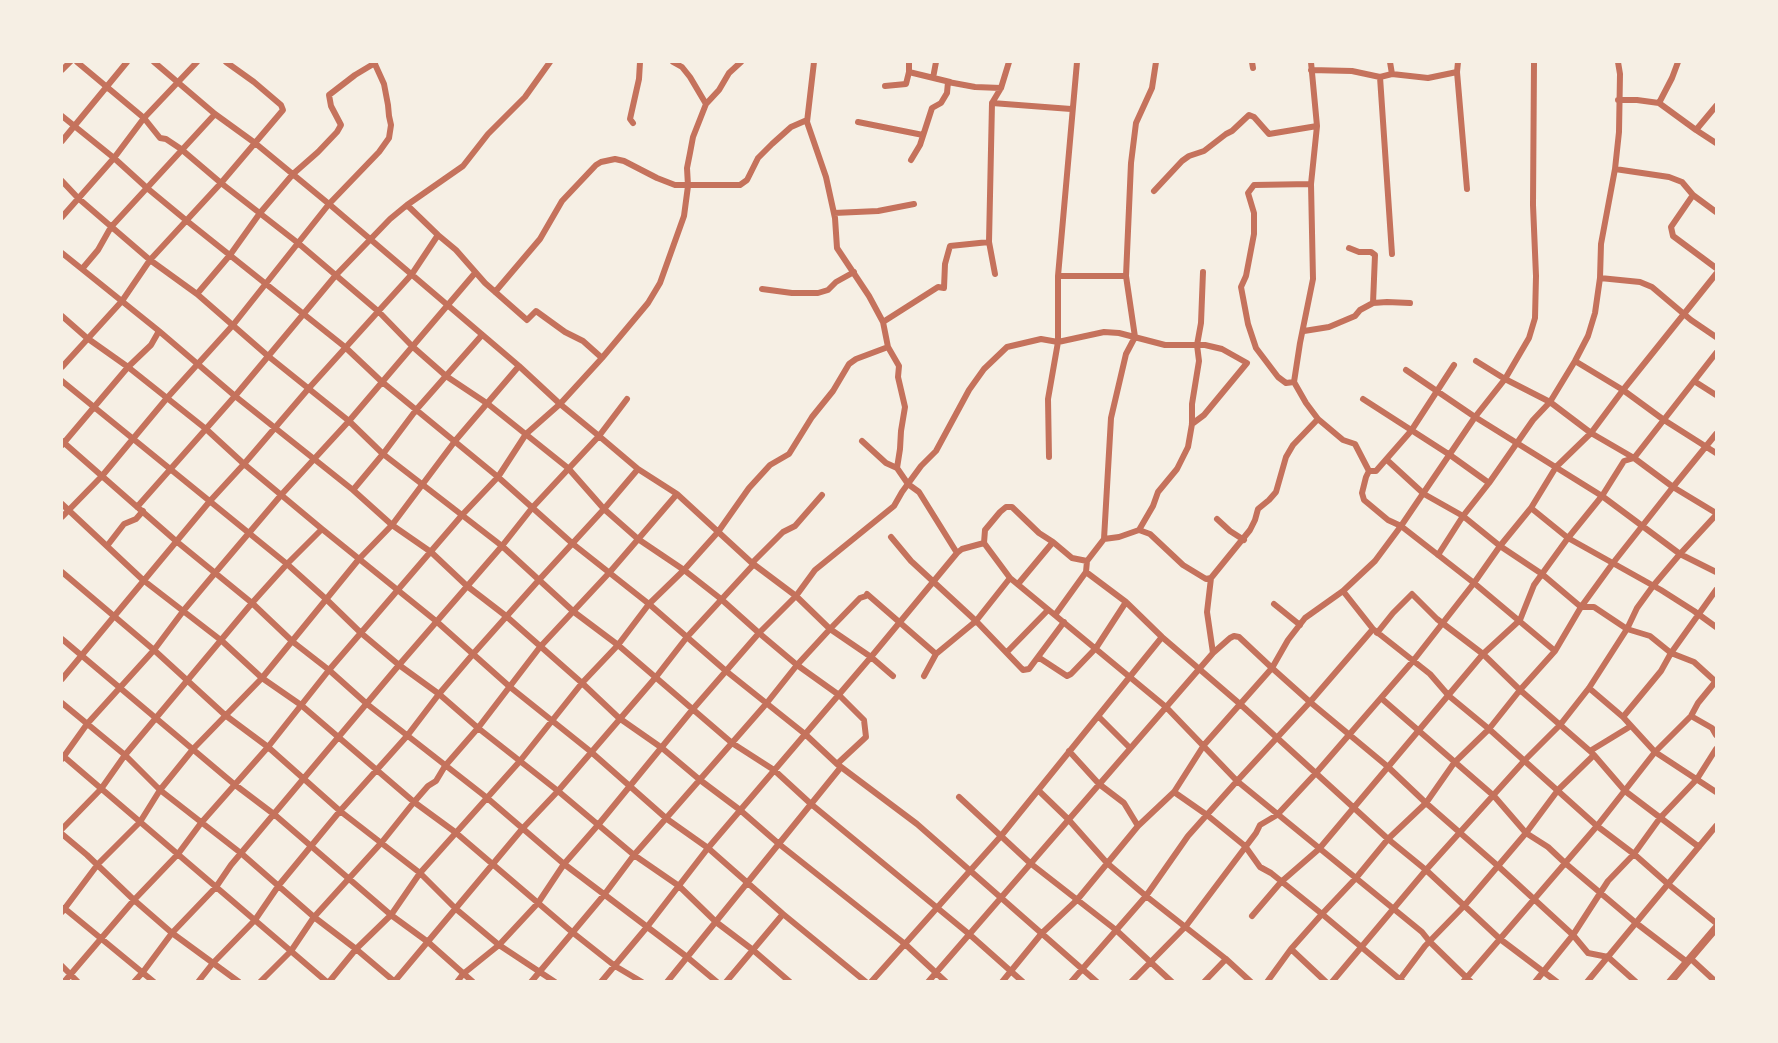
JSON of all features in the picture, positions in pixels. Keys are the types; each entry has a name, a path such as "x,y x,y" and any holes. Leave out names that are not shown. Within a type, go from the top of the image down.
{"street":[{"path":"62,70 70,62"},
{"path":"77,62 144,118 160,138 166,139 181,149 336,275 379,312 446,376 488,404 568,468 604,509 638,539 684,570 721,599 797,665 839,695 864,720 866,737 839,766 811,804 667,981"},
{"path":"62,141 127,62"},
{"path":"154,62 214,114 255,143 329,204 638,469 677,494 753,563 796,596 830,629 871,657 893,676"},
{"path":"62,217 114,158 144,118 197,62"},
{"path":"62,367 122,301 150,260 284,110 254,82 226,62"},
{"path":"62,517 102,476 197,363 233,325 329,204 379,152 389,138 391,125 384,84 374,62 329,95 331,106 341,125 337,132 293,174 197,294"},
{"path":"107,546 124,524 136,519 140,509 171,469 236,396 336,275 407,205 462,166 488,134 525,97 549,62"},
{"path":"633,123 630,119 639,79 640,62"},
{"path":"674,62 682,67 690,77 706,104"},
{"path":"64,981 134,900 178,854 201,823 268,747 329,670 462,514 498,477 526,434 560,404 648,303 660,283 684,216 688,186 687,168 693,137 706,104 719,90 729,73 741,62"},
{"path":"814,62 807,120 821,161 834,213 837,248 884,322 888,347 899,366 898,377 905,407 900,431 897,468"},
{"path":"885,86 906,84 909,62"},
{"path":"933,78 936,62"},
{"path":"995,274 989,242 992,103 1001,88 1009,62"},
{"path":"1049,457 1048,399 1058,342 1058,276 1077,62"},
{"path":"1055,615 1086,572 1087,561 1104,539 1111,418 1126,354 1135,337 1126,276 1131,163 1136,123 1152,88 1156,62"},
{"path":"1311,62 1317,126 1311,184 1313,279 1294,382 1318,419 1343,440 1355,444 1369,471 1362,497 1375,511 1401,526 1520,620 1555,651"},
{"path":"1390,62 1392,74"},
{"path":"1458,62 1467,189"},
{"path":"1002,981 1042,933 1077,900 1138,826 1174,792 1204,745 1272,668 1288,640 1305,618 1343,591 1375,561 1504,379 1528,338 1535,318 1536,276 1533,205 1534,62"},
{"path":"1438,555 1463,516 1533,420 1550,402 1587,336 1595,313 1600,278 1601,244 1615,169 1619,132 1620,74 1618,62"},
{"path":"1659,103 1678,62"},
{"path":"1311,70 1352,71 1380,77 1392,74 1428,78 1457,72"},
{"path":"909,72 975,87 1001,88"},
{"path":"1380,77 1392,254"},
{"path":"911,160 920,145 932,108 940,103 947,93 948,82 950,82"},
{"path":"1618,100 1659,103 1716,143"},
{"path":"992,103 1071,110"},
{"path":"1696,130 1716,106"},
{"path":"82,269 98,250 111,227 214,114"},
{"path":"1154,191 1182,161 1189,156 1201,153 1232,131 1249,115 1254,117 1269,134 1317,126"},
{"path":"62,116 187,221 345,347 381,381 498,477 573,544 805,734 839,766 917,824 1097,981"},
{"path":"495,292 540,239 562,201 601,162 615,159 624,161 668,183 688,186 743,184 758,158 766,150 791,127 807,120"},
{"path":"858,122 922,135"},
{"path":"1615,169 1669,177 1682,182 1693,195 1716,212"},
{"path":"62,181 111,227 150,260 197,294 348,421 383,454 502,546 574,612 618,645 732,743 774,770 811,804 1023,981"},
{"path":"1294,382 1286,382 1278,377 1256,348 1248,324 1241,287 1246,276 1254,234 1254,213 1248,193 1254,185 1311,184"},
{"path":"1693,195 1671,226 1673,236 1716,268"},
{"path":"834,213 878,211 914,204"},
{"path":"407,205 456,250 475,273 527,320 536,311 565,332 583,341 602,358"},
{"path":"62,679 210,501 412,274 438,235"},
{"path":"884,322 938,287 944,288 945,264 950,246 989,242"},
{"path":"1349,248 1359,252 1371,252 1375,255 1373,303"},
{"path":"62,253 353,490 392,525 430,552 467,586 506,616 619,718 662,748 740,810 779,844 905,944 946,981"},
{"path":"762,288 818,293 828,290 836,282 854,272"},
{"path":"1139,530 1158,492 1177,469 1188,447 1199,361 1197,345 1201,324 1203,272"},
{"path":"475,273 282,494 184,610 154,650 87,724 62,757 328,981 356,949 391,915 420,873 520,761 551,719 618,645 649,604 718,532 748,488 770,465 789,454 849,364 888,347"},
{"path":"1131,981 1186,926 1260,825 1277,815 1413,661 1531,508 1556,467 1591,433 1716,274"},
{"path":"1058,276 1126,276"},
{"path":"1600,278 1640,282 1663,295 1683,315 1716,337"},
{"path":"1304,331 1329,327 1355,316 1360,310 1373,303 1410,303"},
{"path":"62,316 87,338 128,367 206,429 322,530 436,621 666,819 708,848 783,914 866,981"},
{"path":"159,331 151,345 128,367 62,443 252,603 292,642 329,670 367,704 486,797 564,864 717,981"},
{"path":"457,981 500,945 538,903 564,864 726,670 796,596 815,570 894,506 921,465 936,451 969,390 984,369 1007,347 1041,339 1058,342 1104,332 1119,333 1165,345 1205,345 1222,349 1247,363 1204,414 1192,424"},
{"path":"353,490 416,410 482,335"},
{"path":"1252,916 1281,882 1319,849 1483,654 1520,620 1534,585 1602,496 1624,461 1634,458 1716,352"},
{"path":"1332,981 1425,870 1560,725 1589,688 1637,608 1653,586 1716,514 1672,487 1634,458 1591,433 1550,402 1504,379 1476,361"},
{"path":"1575,361 1623,390 1664,420 1716,453"},
{"path":"1369,471 1376,471 1412,431 1454,365"},
{"path":"154,981 63,909 98,864 140,822 160,790 194,748 262,678 359,559 392,525 455,441 519,366"},
{"path":"1406,370 1475,417 1602,496 1680,554 1716,572"},
{"path":"62,381 287,564 399,665 439,694 478,728 558,790 634,855 678,886 716,922 790,981"},
{"path":"1694,381 1716,395"},
{"path":"134,981 172,933 216,886 532,508 599,436 627,399"},
{"path":"1363,399 1489,483"},
{"path":"1213,653 1207,612 1211,578 1244,540 1258,509 1276,492 1286,457 1293,445 1318,419"},
{"path":"1267,981 1291,949 1388,839 1426,803 1454,763 1489,729 1555,651 1581,606 1612,562 1716,434"},
{"path":"862,441 886,463 897,468 908,484 919,492 957,553"},
{"path":"1087,561 1072,558 1039,533 1012,507 1006,507 991,520 985,530 984,543 1010,578 1166,707 1237,781 1422,932 1467,980 1597,826 1655,752 1691,716 1698,703 1716,682 1694,662 1671,653 1650,636 1626,629 1594,607 1581,606 1463,516 1424,494 1387,460"},
{"path":"198,981 255,920 279,885 340,811 407,736 473,654 638,469"},
{"path":"261,981 291,951 314,917 382,842 428,786 436,781 445,766 478,728 540,647 609,573 677,494"},
{"path":"62,703 125,755 160,790 242,854 314,917 395,981 523,828 656,677 687,637 753,563 783,532 795,526 822,495"},
{"path":"62,504 143,580 222,640 262,678 301,705 572,932 615,966 642,981"},
{"path":"1531,508 1568,538 1694,610 1716,627"},
{"path":"1217,519 1244,540"},
{"path":"62,829 101,789 125,755 252,603 322,530"},
{"path":"1104,539 1139,530 1150,534 1183,565 1206,579 1211,578"},
{"path":"891,537 910,561 976,621 1023,670 1029,669 1064,622"},
{"path":"1018,584 1053,542"},
{"path":"601,981 647,927 708,848 957,553 962,549 984,543"},
{"path":"62,572 154,650 225,715 268,747 340,811 420,873 456,909 500,945 555,981"},
{"path":"1086,572 1126,602 1162,637 1240,704 1500,939 1557,981"},
{"path":"924,676 936,654 976,621 1010,578"},
{"path":"1623,717 1661,672 1671,653 1716,590"},
{"path":"1343,591 1375,631 1430,674 1449,696 1525,760 1597,826 1634,854 1716,926 1670,981"},
{"path":"531,981 604,895 634,855 766,704 797,665 860,598 867,594 936,654"},
{"path":"1071,981 1146,896 1188,836 1375,631 1412,594 1429,612 1483,654 1592,753 1625,790 1699,847"},
{"path":"1038,657 1067,676 1071,674 1096,648 1126,602"},
{"path":"1274,604 1300,625"},
{"path":"1007,652 1048,610"},
{"path":"928,981 1199,668 1234,636 1239,637 1310,702 1387,766 1573,935 1588,953 1608,957 1636,981"},
{"path":"871,981 1001,836 1162,637"},
{"path":"62,639 118,688 194,748 234,784 275,815 391,915 428,942 473,981"},
{"path":"1589,688 1623,717 1655,752 1716,792"},
{"path":"1381,698 1494,796 1526,833 1548,847 1636,923 1716,981"},
{"path":"1098,716 1130,748"},
{"path":"1691,716 1712,728 1716,735"},
{"path":"1174,792 1245,846 1260,867 1271,873 1322,914 1400,981 1425,946 1464,906 1526,833 1558,790 1592,753 1631,726"},
{"path":"1535,981 1573,935 1616,871 1634,854 1660,818 1697,779 1716,749"},
{"path":"1069,752 1099,784 1124,803 1138,826"},
{"path":"1038,790 1107,862 1146,896 1226,958 1251,981"},
{"path":"959,797 1030,863 1116,930 1172,981"},
{"path":"1587,981 1716,826"},
{"path":"62,834 172,933 239,981"},
{"path":"726,981 783,914"},
{"path":"1291,949 1326,981"},
{"path":"1204,981 1226,958"},
{"path":"62,966 78,981"}]}
